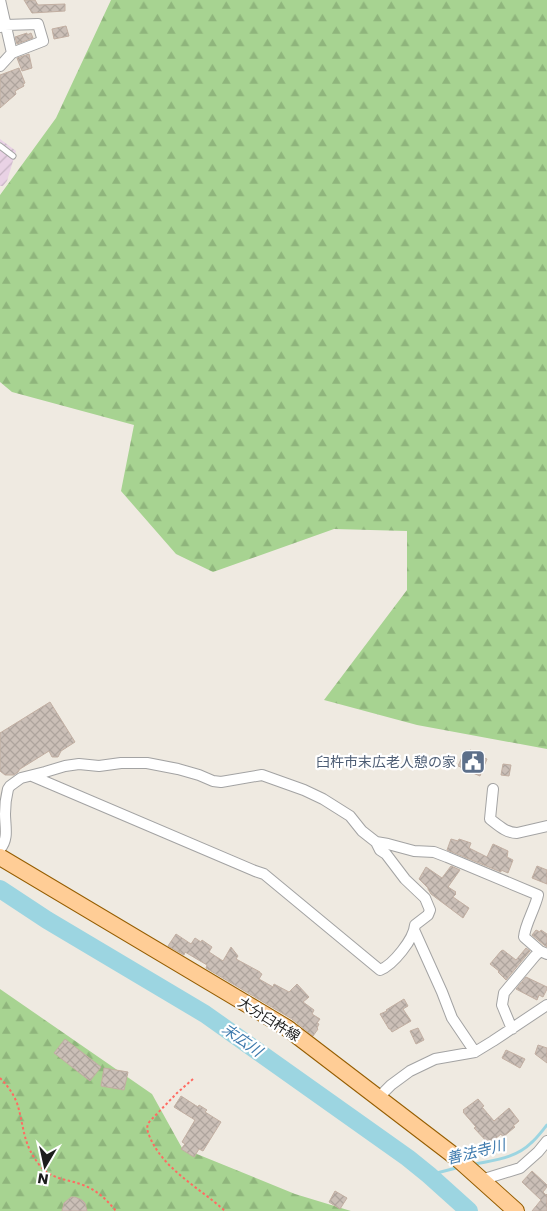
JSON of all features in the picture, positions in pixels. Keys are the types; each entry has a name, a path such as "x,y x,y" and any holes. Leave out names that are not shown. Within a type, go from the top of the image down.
{"main road":[{"name":"大分臼杵線","path":"0,857 288,1028 457,1158 516,1211"}],"street":[{"path":"0,0 3,26 12,53"},
{"path":"0,66 12,53 43,41 38,24 3,26"},
{"path":"0,848 5,842 6,836 5,815 10,786 21,778 65,766 99,766 147,762 199,775 212,781 221,782 262,775 304,790 322,798 350,816 362,831 376,842 380,850 386,854 405,879 425,898 430,910 415,925 415,932 452,1018 475,1052"},
{"path":"32,776 264,874 380,970 386,968 396,959 415,932"},
{"path":"493,789 490,819 508,832 512,833 547,826"},
{"path":"376,842 414,851 434,852 538,895 524,935 525,939 544,953"},
{"path":"512,1029 502,1005 504,993 535,956 544,953"},
{"path":"379,1097 410,1071 435,1059 475,1052 547,1005"},
{"path":"479,1178 511,1172 520,1168 547,1141"}],"lane":[{"path":"0,146 13,156"}],"path":[{"path":"0,1078 12,1092 26,1143 40,1166 55,1177 95,1191 108,1201 116,1211"},
{"path":"193,1079 177,1093 147,1126 153,1144 164,1160 225,1211"}],"shaded area":[{"path":"0,139 16,151 7,181 3,186 0,186"}],"green space":[{"path":"111,0 547,0 547,749 417,725 324,700 407,590 407,531 334,529 213,572 176,554 121,491 134,425 12,392 0,382 0,195 56,118"},
{"path":"0,989 152,1094 182,1148 295,1194 351,1211 0,1211"}],"building":[{"path":"24,0 35,0 38,5 65,4 65,11 32,13"},
{"path":"66,26 69,36 54,39 52,29"},
{"path":"27,33 27,35 31,33 33,38 17,44 15,37"},
{"path":"29,54 32,68 22,71 17,58"},
{"path":"19,68 25,83 23,84 24,86 15,91 16,94 0,108 0,75"},
{"path":"50,702 75,742 61,751 58,757 52,757 49,751 20,769 14,775 5,775 0,771 0,733"},
{"name":"臼杵市末広老人憩の家","path":"470,750 483,755 482,757 487,759 480,776 458,766 462,757 464,758 467,751 469,752"},
{"path":"503,764 511,765 509,776 501,775"},
{"path":"451,839 458,841 459,839 471,843 469,848 487,857 493,844 508,851 507,857 513,860 508,873 501,870 501,872 447,850"},
{"path":"451,866 460,870 448,887 456,892 453,897 469,908 463,918 431,894 419,879 426,867 442,878"},
{"path":"537,866 547,870 547,884 532,878"},
{"path":"536,930 540,932 541,930 547,934 547,947 532,935"},
{"path":"176,934 191,944 195,938 201,942 202,940 212,947 209,952 223,961 231,947 238,956 236,959 260,972 262,974 259,979 273,987 274,984 289,992 297,984 309,997 303,1002 314,1010 312,1014 320,1019 317,1023 319,1024 318,1029 313,1036 292,1019 206,968 207,965 185,952 184,955 168,946"},
{"path":"526,948 530,951 506,980 490,964 503,950 516,960"},
{"path":"526,977 547,987 543,997 539,995 537,1000 516,989"},
{"path":"404,999 408,1006 403,1009 411,1021 392,1032 380,1014"},
{"path":"418,1028 424,1040 416,1044 410,1031"},
{"path":"65,1039 101,1067 90,1081 54,1053"},
{"path":"538,1045 547,1048 547,1063 535,1054"},
{"path":"506,1050 525,1059 520,1068 502,1058"},
{"path":"104,1068 128,1072 124,1090 101,1086"},
{"path":"181,1096 198,1107 199,1105 207,1110 205,1112 221,1122 203,1151 199,1149 194,1157 181,1149 185,1144 182,1142 195,1120 174,1107"},
{"path":"478,1099 494,1121 509,1108 519,1121 503,1137 501,1134 489,1144 474,1128 476,1127 463,1112 463,1110"},
{"path":"532,1171 547,1185 543,1192 547,1194 547,1211 532,1211 541,1200 522,1182"},
{"path":"335,1191 347,1198 340,1209 329,1202"},
{"path":"71,1197 82,1200 87,1211 62,1211 64,1203"}],"waterway":[{"name":"末広川","path":"0,889 47,920 205,1014 408,1158 469,1211"},
{"name":"善法寺川","path":"471,1165 511,1156 525,1148 547,1125"},
{"name":"善法寺川","path":"429,1175 460,1167"}],"place":[{"name":"臼杵市末広老人憩の家","path":"473,762"}]}
